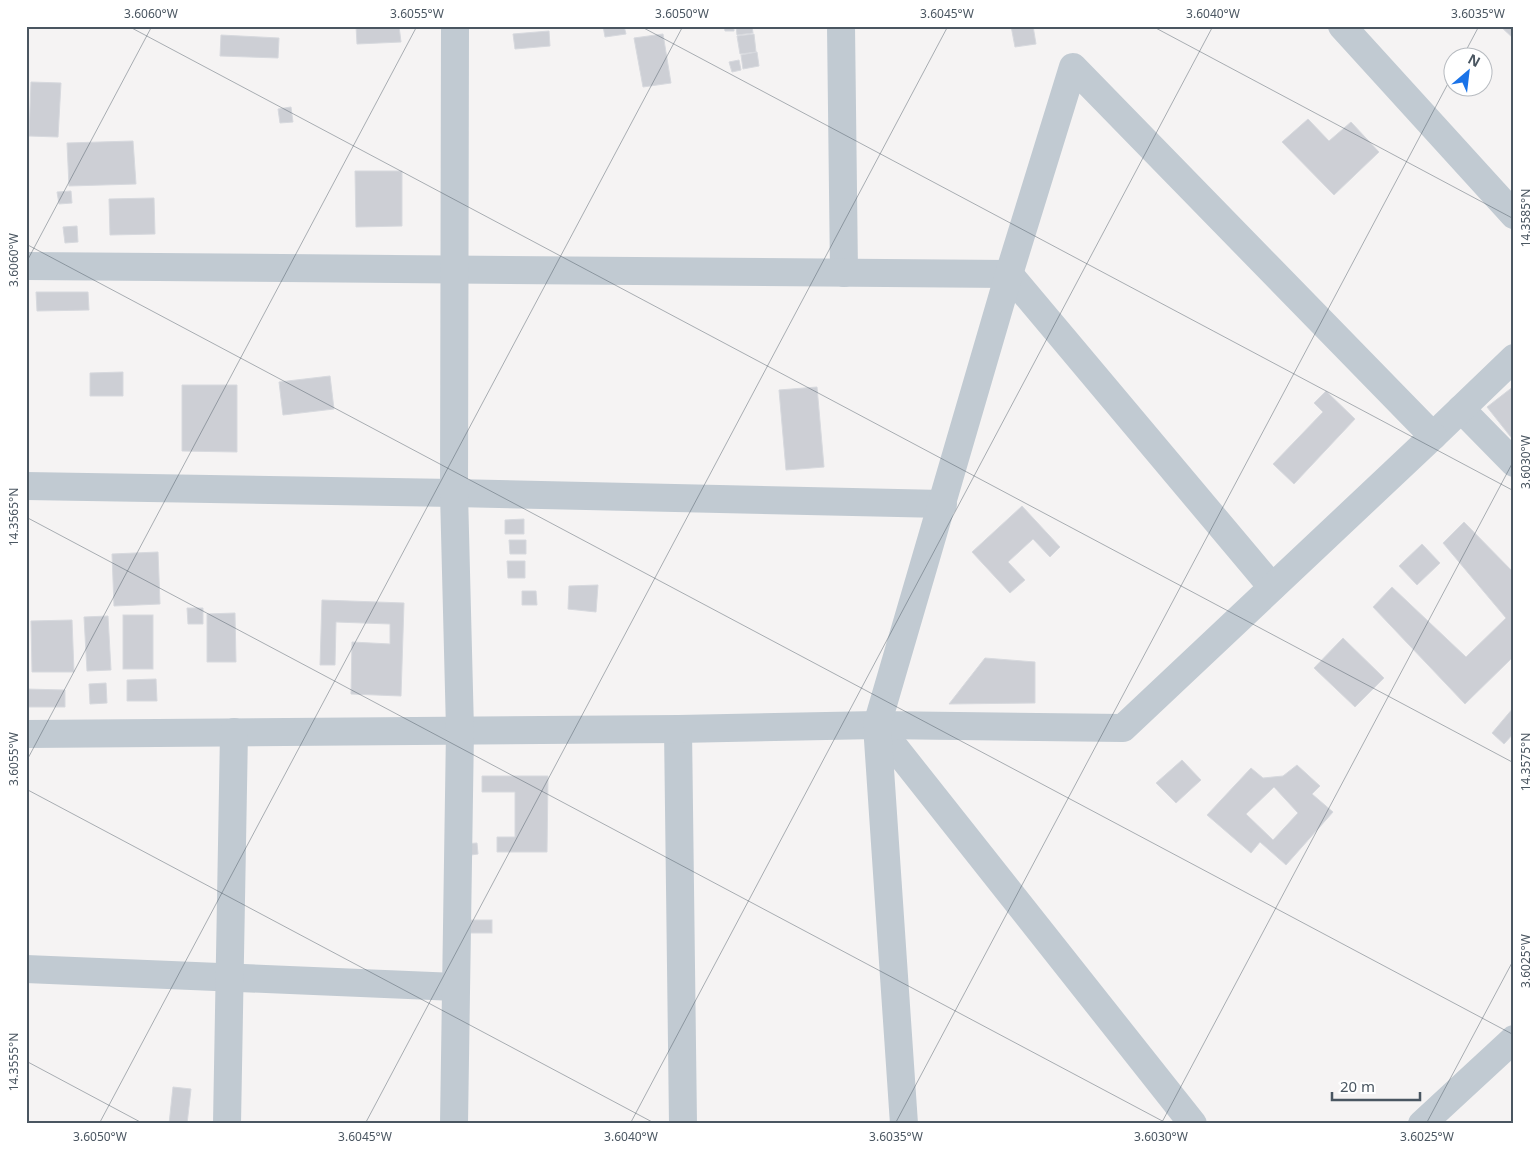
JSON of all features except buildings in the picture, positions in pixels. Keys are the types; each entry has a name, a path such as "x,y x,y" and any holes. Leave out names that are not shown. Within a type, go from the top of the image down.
{"street":[{"path":"454,1124 460,730 454,493 455,26"},
{"path":"841,26 844,273"},
{"path":"1342,26 1514,215"},
{"path":"904,1124 877,725 943,504 1008,274 1073,67 1433,436"},
{"path":"26,266 1008,274 1272,587"},
{"path":"26,734 678,729 877,725 1123,728 1514,358"},
{"path":"1460,409 1514,463"},
{"path":"26,486 943,504"},
{"path":"877,725 1193,1124"},
{"path":"678,729 683,1124"},
{"path":"228,1124 234,732"},
{"path":"26,969 456,988"},
{"path":"1422,1124 1509,1054"}]}
